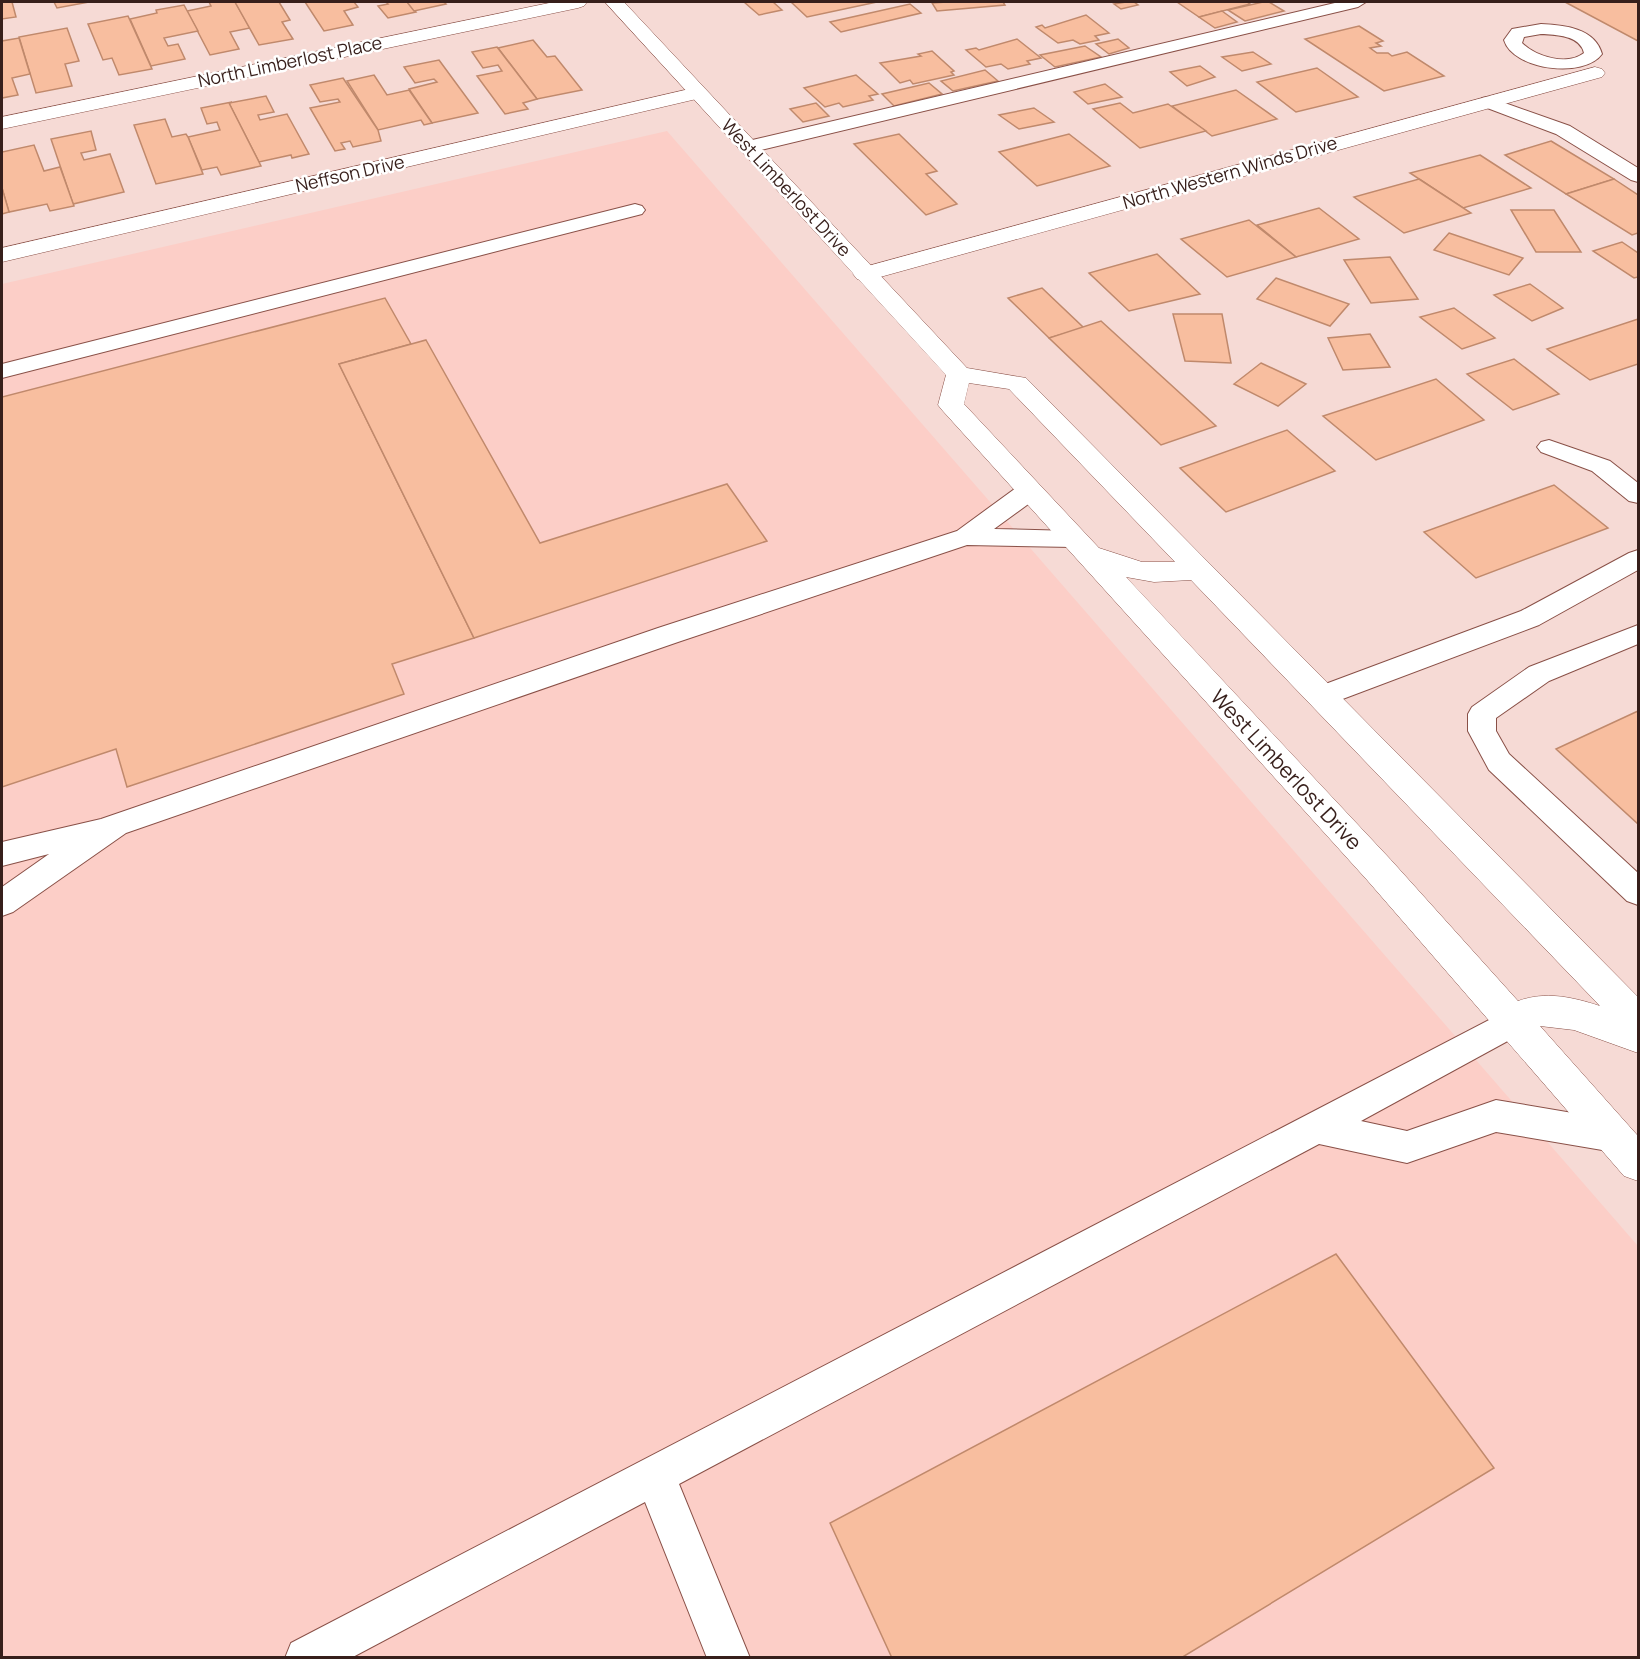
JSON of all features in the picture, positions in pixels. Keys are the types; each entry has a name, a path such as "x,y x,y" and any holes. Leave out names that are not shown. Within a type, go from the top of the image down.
{"street":[{"name":"North Limberlost Place","path":"2,123 578,2"},
{"name":"West Limberlost Drive","path":"614,2 958,374 951,405 1379,870 1626,1149"},
{"name":"North Western Winds Drive","path":"865,274 1595,73"},
{"name":"Neffson Drive","path":"2,255 698,93"},
{"path":"958,374 1017,383 1638,1021"},
{"path":"1081,547 1142,573 1166,575 1198,569"},
{"path":"1514,1021 1534,1011 1568,1013 1598,1021 1638,1037"}],"lane":[{"path":"748,147 1358,2"},
{"path":"1488,102 1563,130 1638,176"},
{"path":"2,371 636,210"},
{"path":"1549,447 1601,466 1638,495"},
{"path":"2,854 115,825 668,635 966,537 1029,491"},
{"path":"966,537 1081,547"},
{"path":"1322,696 1530,618 1638,559"},
{"path":"1638,634 1539,674 1482,714 1482,731 1499,762 1638,892"},
{"path":"2,903 115,825"},
{"path":"306,1658 1317,1128 1514,1021"},
{"path":"1317,1128 1407,1147 1496,1116 1626,1149"},
{"path":"655,1475 729,1658"}],"shaded area":[{"path":"667,131 1638,1246 1638,1657 2,1657 2,284"}],"building":[{"path":"2,2 12,2 16,17 2,19"},
{"path":"54,2 89,2 57,8"},
{"path":"209,2 235,2 250,28 230,32 239,49 210,55 187,11 211,6"},
{"path":"235,2 279,2 290,20 282,22 293,39 259,45"},
{"path":"305,2 354,2 358,7 344,11 353,25 324,31"},
{"path":"386,2 407,2 416,12 388,18 378,6 388,4"},
{"path":"407,2 444,2 446,4 414,11"},
{"path":"744,2 773,2 782,10 759,15"},
{"path":"791,2 877,2 807,17"},
{"path":"1003,2 1005,5 937,11 932,3"},
{"path":"1134,2 1138,5 1121,9 1114,4"},
{"path":"1177,2 1247,2 1250,4 1199,17"},
{"path":"1269,2 1284,11 1245,21 1228,10"},
{"path":"1565,2 1638,2 1638,41"},
{"path":"910,4 921,13 841,32 830,22"},
{"path":"184,5 198,31 164,38 168,46 178,44 185,59 151,66 130,19 157,13 156,10"},
{"path":"1222,11 1237,22 1215,28 1199,17"},
{"path":"1086,15 1109,33 1095,36 1099,40 1080,44 1073,40 1058,43 1036,27 1042,25 1045,28"},
{"path":"128,16 152,69 119,75 112,58 103,60 88,24"},
{"path":"1359,26 1383,41 1376,43 1381,46 1370,48 1377,53 1388,53 1392,56 1407,52 1444,76 1384,91 1305,39"},
{"path":"67,28 79,61 65,64 72,86 36,93 19,37"},
{"path":"19,38 30,74 12,78 18,95 2,98 2,41"},
{"path":"1017,39 1041,58 1027,61 1030,64 1008,69 1001,64 986,67 966,50 976,48 979,50"},
{"path":"1118,39 1129,48 1109,54 1096,44"},
{"path":"533,40 547,57 555,56 582,90 537,99 498,48"},
{"path":"1085,46 1101,57 1055,67 1040,55"},
{"path":"497,47 537,99 523,103 528,109 505,114 477,76 502,71 498,65 483,68 472,52"},
{"path":"932,51 954,71 951,72 954,75 913,84 910,80 900,83 880,63 921,56 918,54"},
{"path":"1253,52 1271,64 1242,71 1222,57"},
{"path":"439,60 478,113 432,123 409,89 437,82 434,79 415,83 404,67"},
{"path":"1200,66 1215,77 1187,86 1170,72"},
{"path":"1317,68 1358,97 1296,112 1257,82"},
{"path":"985,70 998,81 953,91 941,81"},
{"path":"374,75 387,95 409,90 432,123 424,125 421,120 378,130 347,81"},
{"path":"856,75 878,94 869,96 873,100 843,107 839,103 825,107 804,88"},
{"path":"343,78 378,130 381,141 353,147 350,141 341,143 345,149 335,151 310,108 340,102 338,99 320,102 310,85"},
{"path":"929,83 942,94 894,106 882,94"},
{"path":"1105,84 1122,97 1088,104 1074,92"},
{"path":"1236,90 1277,119 1212,136 1172,106"},
{"path":"266,96 274,112 258,115 260,120 287,114 309,154 292,158 291,155 259,162 229,103"},
{"path":"232,102 229,103 261,166 221,175 217,167 202,170 188,137 220,130 217,122 207,124 201,108"},
{"path":"816,103 829,116 803,122 790,109"},
{"path":"1120,103 1133,113 1168,104 1206,131 1140,148 1093,109"},
{"path":"1034,108 1054,122 1019,129 999,115"},
{"path":"165,119 172,137 186,134 203,174 156,184 134,125"},
{"path":"91,131 96,150 81,153 84,160 110,154 124,192 73,204 51,139"},
{"path":"899,134 937,171 926,174 957,204 926,215 854,144"},
{"path":"1069,134 1110,166 1037,186 999,152"},
{"path":"1551,141 1614,179 1566,194 1505,155"},
{"path":"34,145 44,171 60,167 74,206 50,211 47,204 9,212 2,188 2,152"},
{"path":"1480,155 1531,188 1463,208 1410,173"},
{"path":"1419,179 1471,213 1404,233 1354,197"},
{"path":"1614,179 1638,195 1638,233 1632,235 1566,194"},
{"path":"2,188 9,212 2,214"},
{"path":"1319,208 1359,239 1296,257 1257,225"},
{"path":"1511,210 1554,210 1581,252 1536,252"},
{"path":"1249,220 1296,257 1227,277 1181,239"},
{"path":"1449,233 1523,258 1509,275 1434,250"},
{"path":"1622,242 1638,253 1638,277 1634,278 1593,251"},
{"path":"1157,254 1200,294 1129,311 1089,273"},
{"path":"1390,257 1418,299 1371,303 1344,260"},
{"path":"1276,278 1349,304 1330,326 1257,299"},
{"path":"1530,284 1563,308 1532,321 1494,295"},
{"path":"1042,288 1084,328 1049,338 1008,298"},
{"path":"385,298 411,344 339,364 474,638 392,664 404,694 127,787 116,749 2,787 2,397"},
{"path":"1454,308 1495,338 1462,349 1420,317"},
{"path":"1173,314 1222,314 1231,363 1185,361"},
{"path":"1638,319 1638,364 1590,380 1547,349"},
{"path":"1101,321 1216,426 1161,445 1049,338"},
{"path":"1370,334 1390,367 1343,370 1328,338"},
{"path":"426,340 540,543 727,484 767,541 474,638 339,364"},
{"path":"1514,359 1559,394 1513,410 1467,374"},
{"path":"1261,363 1306,384 1278,406 1234,384"},
{"path":"1436,379 1484,420 1376,460 1323,416"},
{"path":"1287,430 1335,471 1226,512 1180,468"},
{"path":"1554,485 1608,528 1476,578 1424,532"},
{"path":"1638,711 1638,824 1556,749"},
{"path":"1336,1254 1494,1468 1181,1658 892,1658 830,1523"}]}
